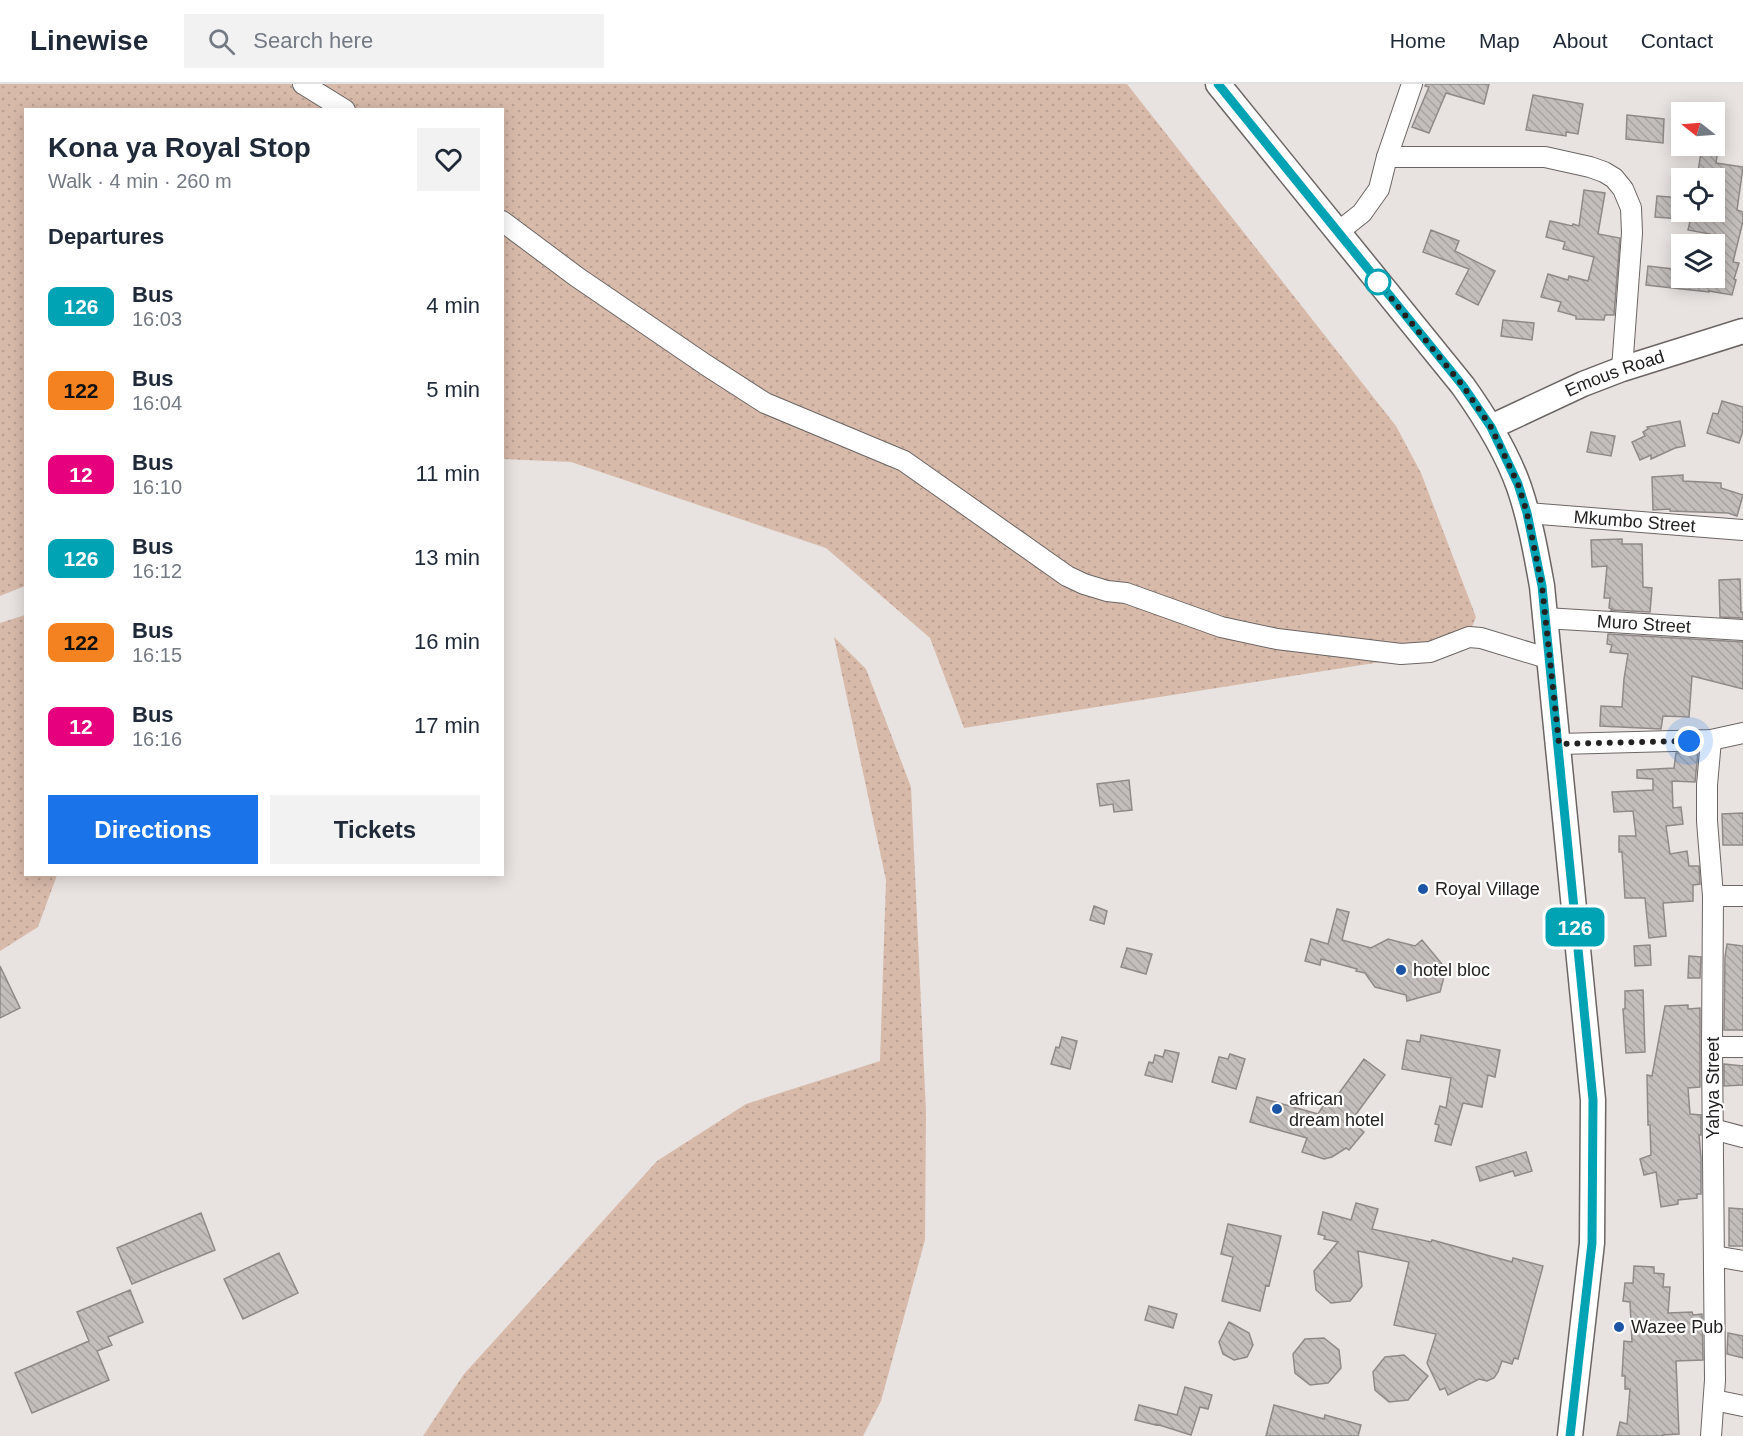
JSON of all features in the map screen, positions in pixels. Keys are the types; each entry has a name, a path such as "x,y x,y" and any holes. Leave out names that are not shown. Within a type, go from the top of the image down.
{"street":[{"path":"303,84 342,108"},
{"path":"1218,84 1463,386 1491,427 1518,484 1527,513 1542,586 1593,1100 1592,1243 1570,1436"},
{"path":"1338,232 1362,213 1379,189 1387,157 1412,84"},
{"path":"1387,157 1545,157 1590,167 1614,178 1623,189 1631,208 1632,233 1622,369"},
{"path":"504,222 577,277 765,403 904,461 1066,576 1084,584 1140,597 1221,627 1277,639 1401,654 1430,652 1469,637 1480,638 1550,659"},
{"name":"Emous Road","path":"1491,427 1622,369 1743,331"},
{"name":"Mkumbo Street","path":"1527,513 1743,530"},
{"name":"Muro Street","path":"1545,618 1743,630"},
{"path":"1559,744 1711,740 1743,733"},
{"name":"Yahya Street","path":"1711,740 1707,784 1707,821 1713,896 1715,1380 1711,1436"},
{"path":"1713,896 1743,896"},
{"path":"1712,1047 1743,1047"},
{"path":"1713,1130 1743,1137"},
{"path":"1714,1256 1743,1261"},
{"path":"1714,1400 1743,1406"}],"shaded area":[{"path":"0,84 1127,84 1396,426 1421,473 1476,617 1463,649 964,728 930,638 826,548 571,462 504,459 504,108 24,108 24,586 0,596"},
{"path":"24,615 24,876 57,876 38,927 0,951 0,623"},
{"path":"834,637 866,669 911,787 926,1112 925,1240 881,1401 863,1436 423,1436 464,1374 657,1161 746,1104 880,1061 886,880"}],"building":[{"path":"1426,84 1489,84 1484,104 1446,93 1429,133 1412,127 1429,87 1425,86"},
{"path":"1533,95 1583,104 1578,134 1566,132 1566,136 1526,130"},
{"path":"1627,115 1664,119 1663,143 1626,139"},
{"path":"1700,156 1717,156 1716,163 1743,167 1737,210 1743,212 1743,221 1733,262 1739,263 1732,295 1673,288 1725,288 1725,234 1688,230 1690,222 1725,222 1725,168 1699,168"},
{"path":"1584,190 1605,193 1598,234 1620,238 1614,315 1605,315 1604,320 1576,319 1576,316 1558,311 1561,302 1541,297 1548,274 1568,280 1569,276 1588,281 1594,257 1563,249 1565,242 1546,237 1550,221 1579,226"},
{"path":"1657,196 1671,197 1671,218 1655,217"},
{"path":"1431,230 1459,241 1455,251 1495,271 1478,305 1456,294 1469,269 1423,252"},
{"path":"1648,266 1671,269 1671,288 1646,285"},
{"path":"1503,320 1534,323 1532,340 1501,336"},
{"path":"1722,401 1743,407 1743,431 1739,443 1707,433 1713,413 1718,414"},
{"path":"1680,421 1685,446 1651,459 1651,455 1640,460 1632,442 1645,436 1643,432 1648,429 1647,427"},
{"path":"1591,432 1615,436 1611,456 1587,452"},
{"path":"1683,475 1683,481 1721,483 1721,488 1743,495 1737,516 1728,513 1653,510 1652,477"},
{"path":"1622,539 1622,544 1642,544 1643,587 1652,588 1650,612 1611,610 1609,608 1610,598 1604,598 1607,566 1592,567 1591,540"},
{"path":"1740,579 1743,618 1720,617 1719,580"},
{"path":"1608,634 1743,642 1743,689 1692,676 1689,717 1663,716 1661,729 1600,726 1601,706 1622,707 1628,654 1610,652 1612,645 1607,644"},
{"path":"1698,752 1695,782 1672,781 1673,808 1681,807 1683,824 1666,826 1670,854 1687,851 1689,866 1699,866 1700,884 1693,885 1693,901 1663,903 1666,936 1649,938 1645,898 1625,898 1622,852 1619,852 1619,836 1636,836 1633,811 1614,812 1612,792 1653,790 1653,779 1637,778 1637,770 1674,768 1676,753"},
{"path":"1129,780 1132,810 1114,812 1113,804 1100,806 1097,784"},
{"path":"1743,813 1743,845 1723,845 1722,814"},
{"path":"1094,906 1107,911 1104,924 1090,920"},
{"name":"hotel bloc","path":"1337,909 1349,912 1342,940 1371,948 1388,939 1415,946 1422,940 1446,969 1440,992 1407,1001 1406,995 1375,987 1365,973 1356,971 1357,969 1321,959 1320,965 1305,961 1311,939 1328,944"},
{"path":"1727,944 1743,946 1743,1030 1724,1030"},
{"path":"1650,945 1651,965 1635,966 1634,946"},
{"path":"1127,948 1152,954 1146,974 1121,967"},
{"path":"1689,956 1701,957 1700,978 1688,978"},
{"path":"0,966 20,1008 0,1018"},
{"path":"1643,990 1645,1052 1626,1053 1623,1009 1625,1009 1625,991"},
{"path":"1688,1005 1688,1009 1700,1008 1700,1087 1688,1088 1690,1114 1701,1115 1701,1135 1699,1135 1701,1194 1697,1194 1697,1198 1678,1200 1678,1204 1661,1207 1656,1172 1644,1175 1640,1159 1651,1155 1647,1075 1652,1076 1665,1006"},
{"path":"1421,1035 1500,1050 1495,1077 1488,1075 1482,1107 1463,1103 1451,1145 1435,1141 1439,1125 1435,1124 1440,1106 1446,1108 1451,1078 1402,1069 1407,1040 1420,1042"},
{"path":"1062,1037 1077,1041 1070,1069 1051,1064"},
{"path":"1165,1050 1179,1053 1172,1082 1145,1075 1149,1062 1153,1063 1155,1055 1163,1057"},
{"path":"1230,1054 1245,1059 1236,1089 1212,1082 1219,1057 1228,1059"},
{"name":"african dream hotel","path":"1364,1059 1385,1075 1351,1121 1364,1132 1349,1150 1346,1148 1324,1159 1302,1152 1307,1138 1250,1122 1257,1097 1318,1114 1329,1097 1334,1100"},
{"path":"1724,1064 1743,1066 1743,1085 1724,1086"},
{"path":"1526,1152 1532,1171 1515,1176 1513,1171 1480,1181 1476,1167"},
{"path":"1356,1203 1378,1209 1372,1229 1431,1242 1432,1240 1512,1262 1513,1258 1543,1266 1518,1359 1514,1358 1512,1364 1502,1361 1494,1378 1487,1381 1479,1379 1448,1395 1445,1388 1440,1390 1427,1363 1436,1334 1394,1325 1409,1262 1358,1251 1362,1286 1350,1301 1331,1303 1316,1290 1314,1271 1338,1242 1324,1239 1325,1236 1318,1234 1323,1212 1351,1220"},
{"path":"1729,1208 1743,1209 1743,1246 1729,1246"},
{"path":"201,1213 215,1250 132,1284 117,1248"},
{"path":"1228,1224 1281,1236 1269,1286 1266,1285 1260,1311 1222,1301 1233,1257 1221,1254"},
{"path":"279,1253 298,1293 243,1319 224,1279"},
{"path":"1634,1266 1654,1267 1654,1273 1664,1274 1663,1287 1670,1287 1668,1313 1702,1314 1703,1360 1676,1361 1679,1434 1617,1436 1620,1422 1627,1424 1630,1389 1625,1389 1625,1376 1622,1376 1624,1341 1632,1342 1630,1302 1623,1301 1625,1283 1633,1283"},
{"path":"130,1290 143,1322 108,1337 112,1345 97,1351 109,1380 32,1413 15,1373 89,1341 77,1312"},
{"path":"1149,1306 1177,1314 1173,1328 1145,1320"},
{"path":"1229,1322 1249,1333 1253,1345 1247,1357 1234,1360 1223,1354 1219,1342"},
{"path":"1728,1333 1743,1336 1743,1358 1727,1354"},
{"path":"1324,1338 1339,1350 1341,1368 1328,1383 1310,1385 1295,1373 1293,1354 1305,1339"},
{"path":"1404,1355 1428,1376 1408,1400 1389,1402 1375,1390 1373,1372 1385,1357"},
{"path":"1185,1387 1212,1395 1208,1409 1200,1407 1191,1435 1135,1420 1139,1405 1177,1415"},
{"path":"1274,1405 1324,1419 1325,1415 1361,1425 1358,1436 1266,1436"}],"bus line":[{"name":"126","path":"1218,84 1463,386 1491,427 1518,484 1527,513 1542,586 1593,1100 1592,1243 1570,1436"}],"place":[{"name":"Royal Village","path":"1423,889"},
{"name":"hotel bloc","path":"1401,970"},
{"name":"african dream hotel","path":"1277,1109"},
{"name":"Wazee Pub","path":"1619,1327"}],"route":[{"path":"1378,282 1463,386 1491,427 1518,484 1527,513 1542,586 1559,744 1689,741"}]}
